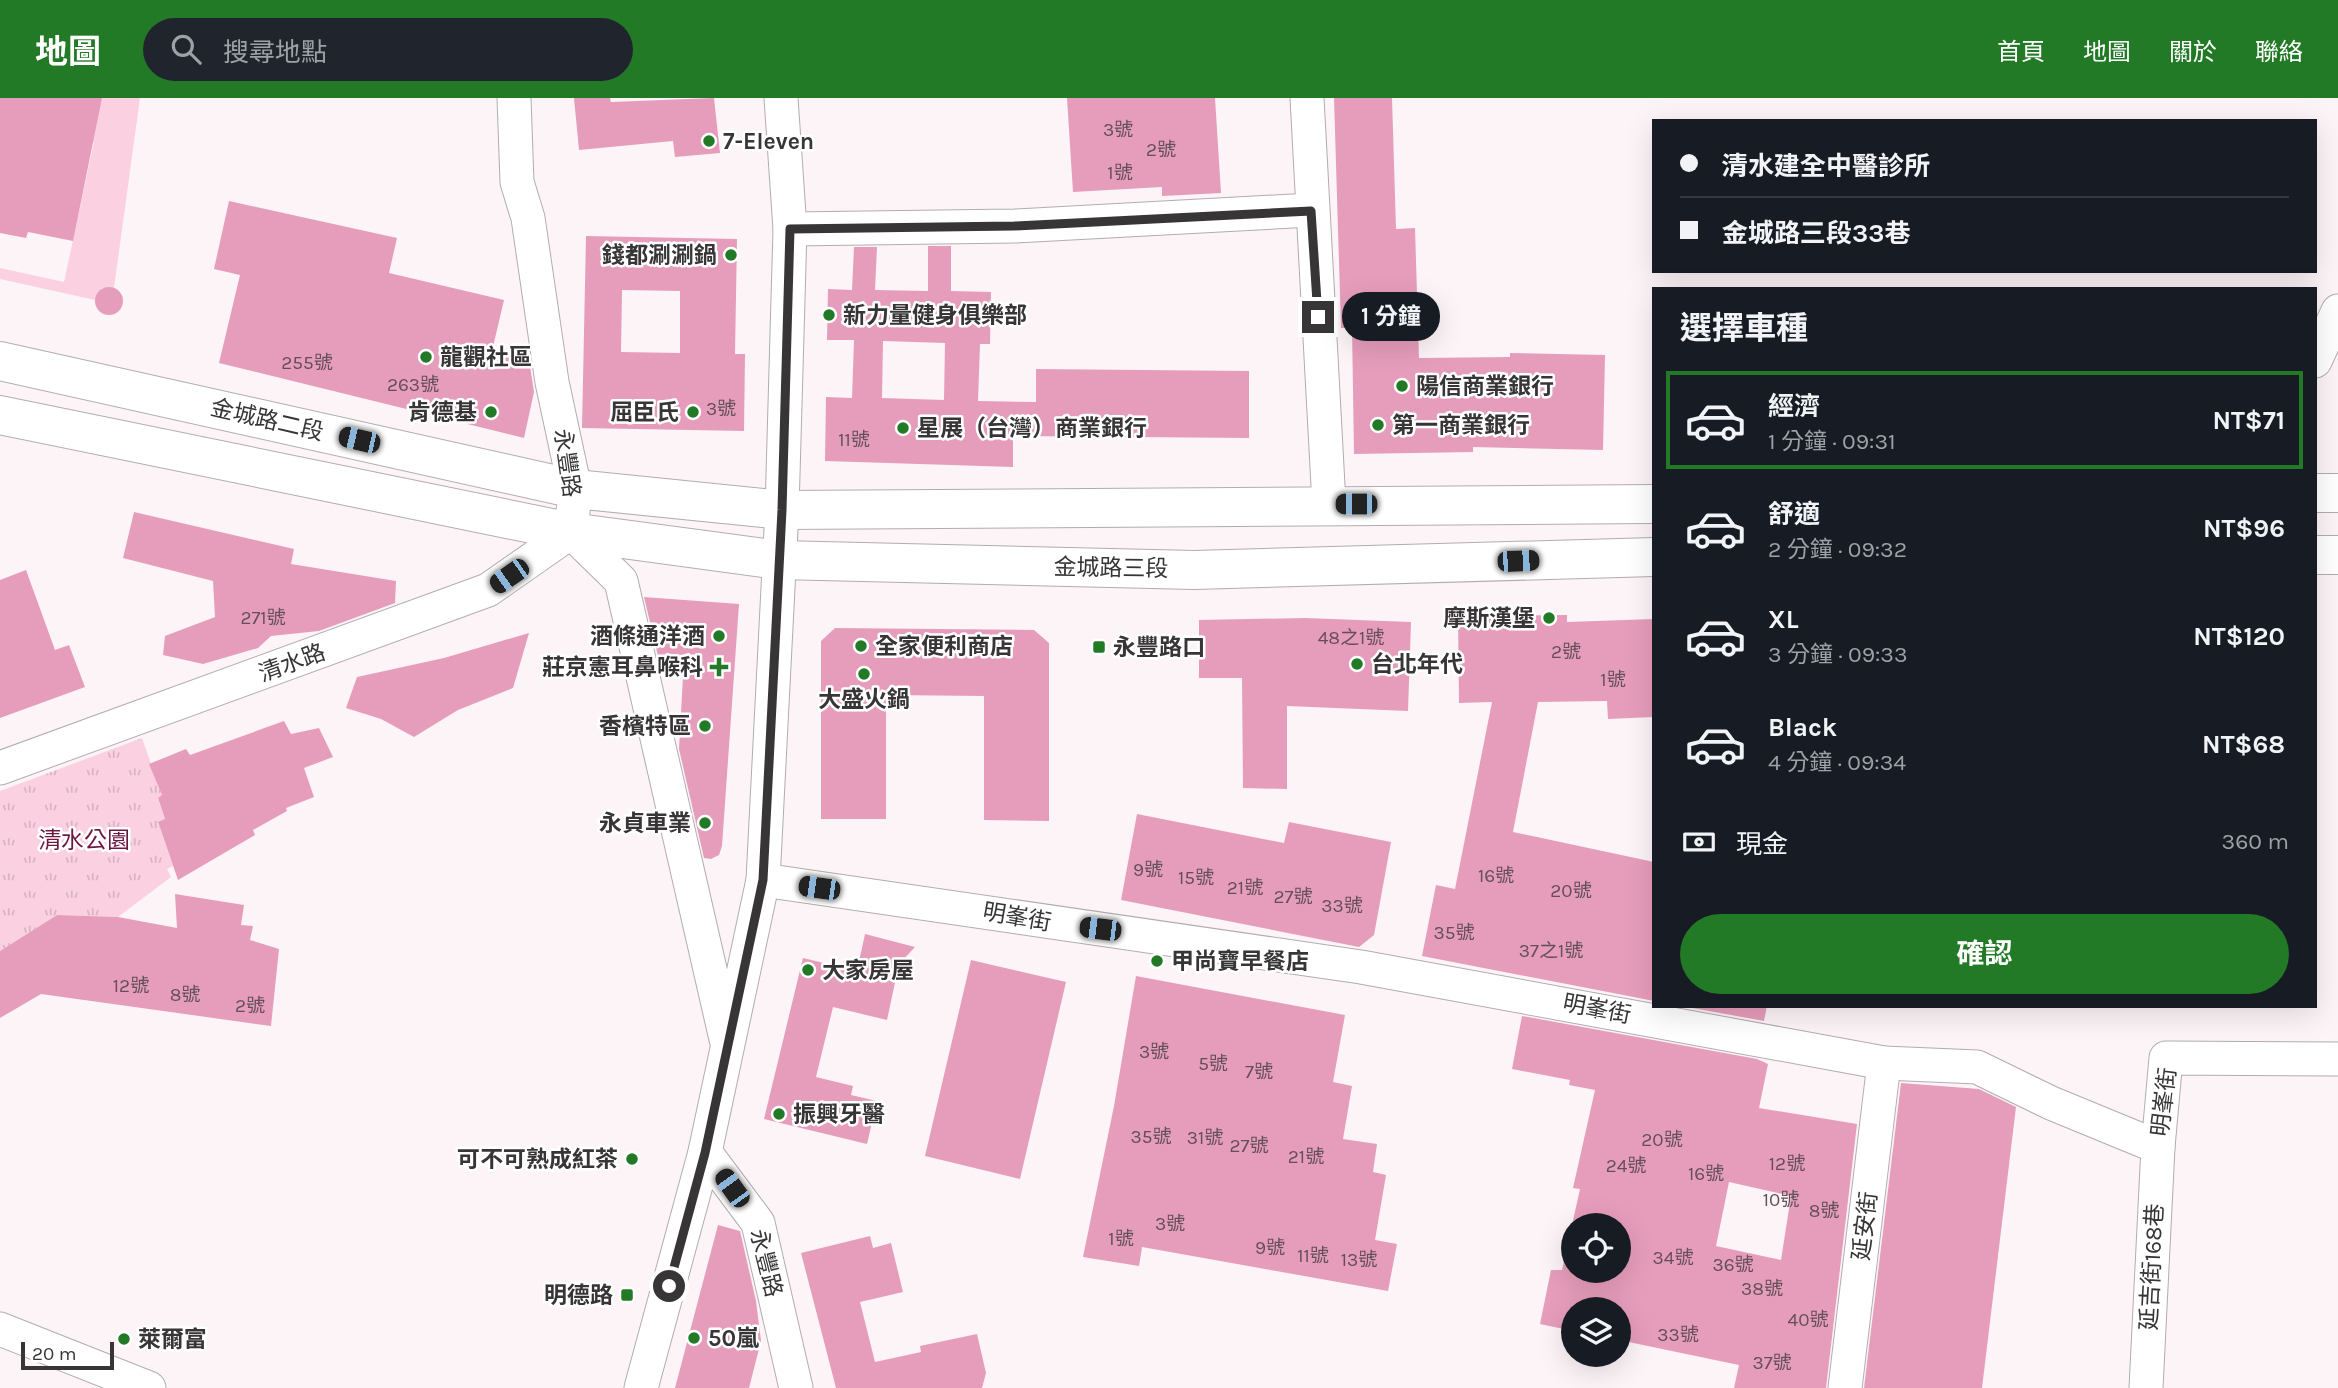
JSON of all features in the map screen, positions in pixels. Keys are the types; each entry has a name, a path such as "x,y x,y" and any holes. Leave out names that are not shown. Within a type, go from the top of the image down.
{"main road":[{"name":"金城路二段","path":"0,361 575,489"},
{"name":"金城路二段","path":"0,415 571,532"},
{"path":"575,489 782,510 1329,504 1652,504"},
{"path":"2317,493 2338,493"},
{"name":"金城路三段","path":"571,532 779,561 1194,570 1652,556"},
{"path":"2317,555 2338,555"}],"street":[{"name":"永豐路","path":"514,98 517,182 528,218 552,382 575,489 571,532 621,581 729,1051"},
{"path":"641,1388 705,1153 729,1051 763,880 782,510 790,229 781,98"},
{"path":"1307,98 1311,211 1329,504"},
{"path":"790,229 1014,226 1311,211"},
{"path":"2317,357 2338,311"},
{"name":"清水路","path":"0,768 488,590 571,532"},
{"name":"明峯街","path":"763,880 1361,967 1884,1063 1977,1067 2051,1103 2158,1147 2166,1058 2338,1059"},
{"name":"延安街","path":"1845,1388 1884,1063"},
{"name":"延吉街168巷","path":"2146,1388 2158,1147"},
{"name":"永豐路","path":"705,1153 758,1223 796,1388"},
{"path":"0,1329 149,1388"}],"green space":[{"path":"8,98 140,98 114,288 102,288 95,300 0,279 0,268 64,282 94,142"},
{"name":"清水公園","path":"142,738 162,795 158,799 165,819 158,823 173,866 167,869 171,877 118,917 57,915 0,951 0,791"}],"building":[{"path":"0,98 102,98 73,241 28,232 26,238 0,233"},
{"path":"574,98 610,98 611,102 714,98 720,153 675,157 673,141 579,150"},
{"path":"1067,98 1215,98 1221,193 1162,196 1162,187 1073,192"},
{"path":"1334,98 1392,98 1396,229 1415,228 1419,358 1510,357 1510,353 1605,355 1603,450 1473,447 1473,452 1354,454 1352,328 1341,328"},
{"path":"229,201 397,238 389,273 504,300 492,351 529,360 534,392 524,438 219,363 240,275 214,269"},
{"path":"586,236 737,239 735,354 745,354 744,431 582,428","holes":["622,290 680,291 680,353 621,352"]},
{"path":"928,246 951,246 951,291 991,292 990,344 980,344 978,401 1036,402 1036,369 1249,371 1249,438 1013,436 1013,467 825,461 826,397 852,398 854,340 827,340 828,289 852,290 854,247 877,247 875,290 928,291","holes":["883,341 945,343 944,400 882,398"]},
{"path":"109,287 119,291 123,301 119,311 109,315 99,311 95,301 99,291"},
{"path":"134,512 294,549 291,564 396,581 395,603 319,631 271,636 258,648 203,664 163,655 165,636 215,617 213,581 123,558"},
{"path":"26,570 55,650 69,645 85,687 0,718 0,580"},
{"name":"香檳特區","path":"644,597 739,604 722,846 719,855 711,859 704,858 679,749 684,658 658,656"},
{"path":"1567,615 1567,622 1652,619 1652,717 1608,719 1607,701 1538,702 1513,832 1652,862 1652,1001 1422,956 1436,885 1455,889 1492,702 1459,703 1458,616"},
{"path":"1305,618 1411,622 1408,711 1287,706 1287,789 1243,788 1242,678 1199,678 1199,620"},
{"path":"835,628 1034,630 1049,643 1049,821 984,820 984,696 886,695 886,819 821,819 821,641"},
{"path":"529,633 513,688 458,710 414,737 381,719 346,708 357,677 444,658"},
{"path":"284,721 291,734 319,728 333,757 304,768 314,797 286,808 287,811 253,830 255,835 178,880 158,822 165,819 158,798 162,795 149,764 186,749 190,755"},
{"path":"1137,814 1284,843 1289,822 1391,842 1374,935 1359,947 1121,900"},
{"path":"175,894 244,905 241,925 253,926 250,940 279,949 271,1026 41,994 0,1018 0,951 57,915 118,917 177,928"},
{"path":"865,934 915,947 899,964 887,1020 833,1007 816,1077 853,1086 851,1095 877,1101 867,1144 764,1119 803,958 857,971"},
{"path":"971,960 1066,982 1020,1179 925,1156"},
{"path":"1136,976 1345,1015 1333,1082 1352,1086 1343,1139 1377,1144 1373,1172 1386,1175 1375,1240 1397,1244 1388,1291 1142,1247 1139,1266 1083,1257 1114,1106"},
{"path":"1692,1008 1767,1008 1764,1021"},
{"path":"1522,1016 1757,1059 1768,1064 1759,1108 1857,1124 1826,1388 1734,1388 1739,1365 1631,1342 1631,1297 1561,1297 1561,1328 1540,1324 1551,1270 1561,1270 1561,1283 1631,1283 1631,1213 1575,1213 1580,1189 1573,1188 1595,1090 1569,1085 1570,1080 1512,1069","holes":["1729,1182 1791,1196 1781,1260 1716,1246"]},
{"path":"1901,1083 1979,1089 2016,1107 1982,1388 1864,1388"},
{"path":"718,1225 740,1231 756,1301 761,1341 749,1388 675,1388"},
{"path":"870,1236 873,1248 891,1243 903,1292 860,1302 875,1362 921,1352 920,1346 977,1334 986,1373 982,1388 836,1388 801,1253"}],"place":[{"name":"7-Eleven","path":"709,141"},
{"name":"錢都涮涮鍋","path":"731,255"},
{"name":"新力量健身俱樂部","path":"829,315"},
{"name":"龍觀社區","path":"426,357"},
{"name":"陽信商業銀行","path":"1402,386"},
{"name":"肯德基","path":"491,412"},
{"name":"屈臣氏","path":"693,412"},
{"name":"第一商業銀行","path":"1378,425"},
{"name":"星展（台灣）商業銀行","path":"903,428"},
{"name":"摩斯漢堡","path":"1549,618"},
{"name":"酒條通洋酒","path":"719,636"},
{"name":"全家便利商店","path":"861,646"},
{"name":"永豐路口","path":"1099,647"},
{"name":"台北年代","path":"1357,664"},
{"name":"莊京憲耳鼻喉科","path":"719,667"},
{"name":"大盛火鍋","path":"864,674"},
{"name":"香檳特區","path":"705,726"},
{"name":"永貞車業","path":"705,823"},
{"name":"甲尚寶早餐店","path":"1157,961"},
{"name":"大家房屋","path":"808,970"},
{"name":"振興牙醫","path":"779,1114"},
{"name":"可不可熟成紅茶","path":"632,1159"},
{"name":"明德路","path":"627,1295"},
{"name":"50嵐","path":"694,1338"},
{"name":"萊爾富","path":"124,1339"}],"route":[{"path":"669,1286 729,1051 763,880 782,510 790,229 1014,226 1311,211 1318,317"}]}
